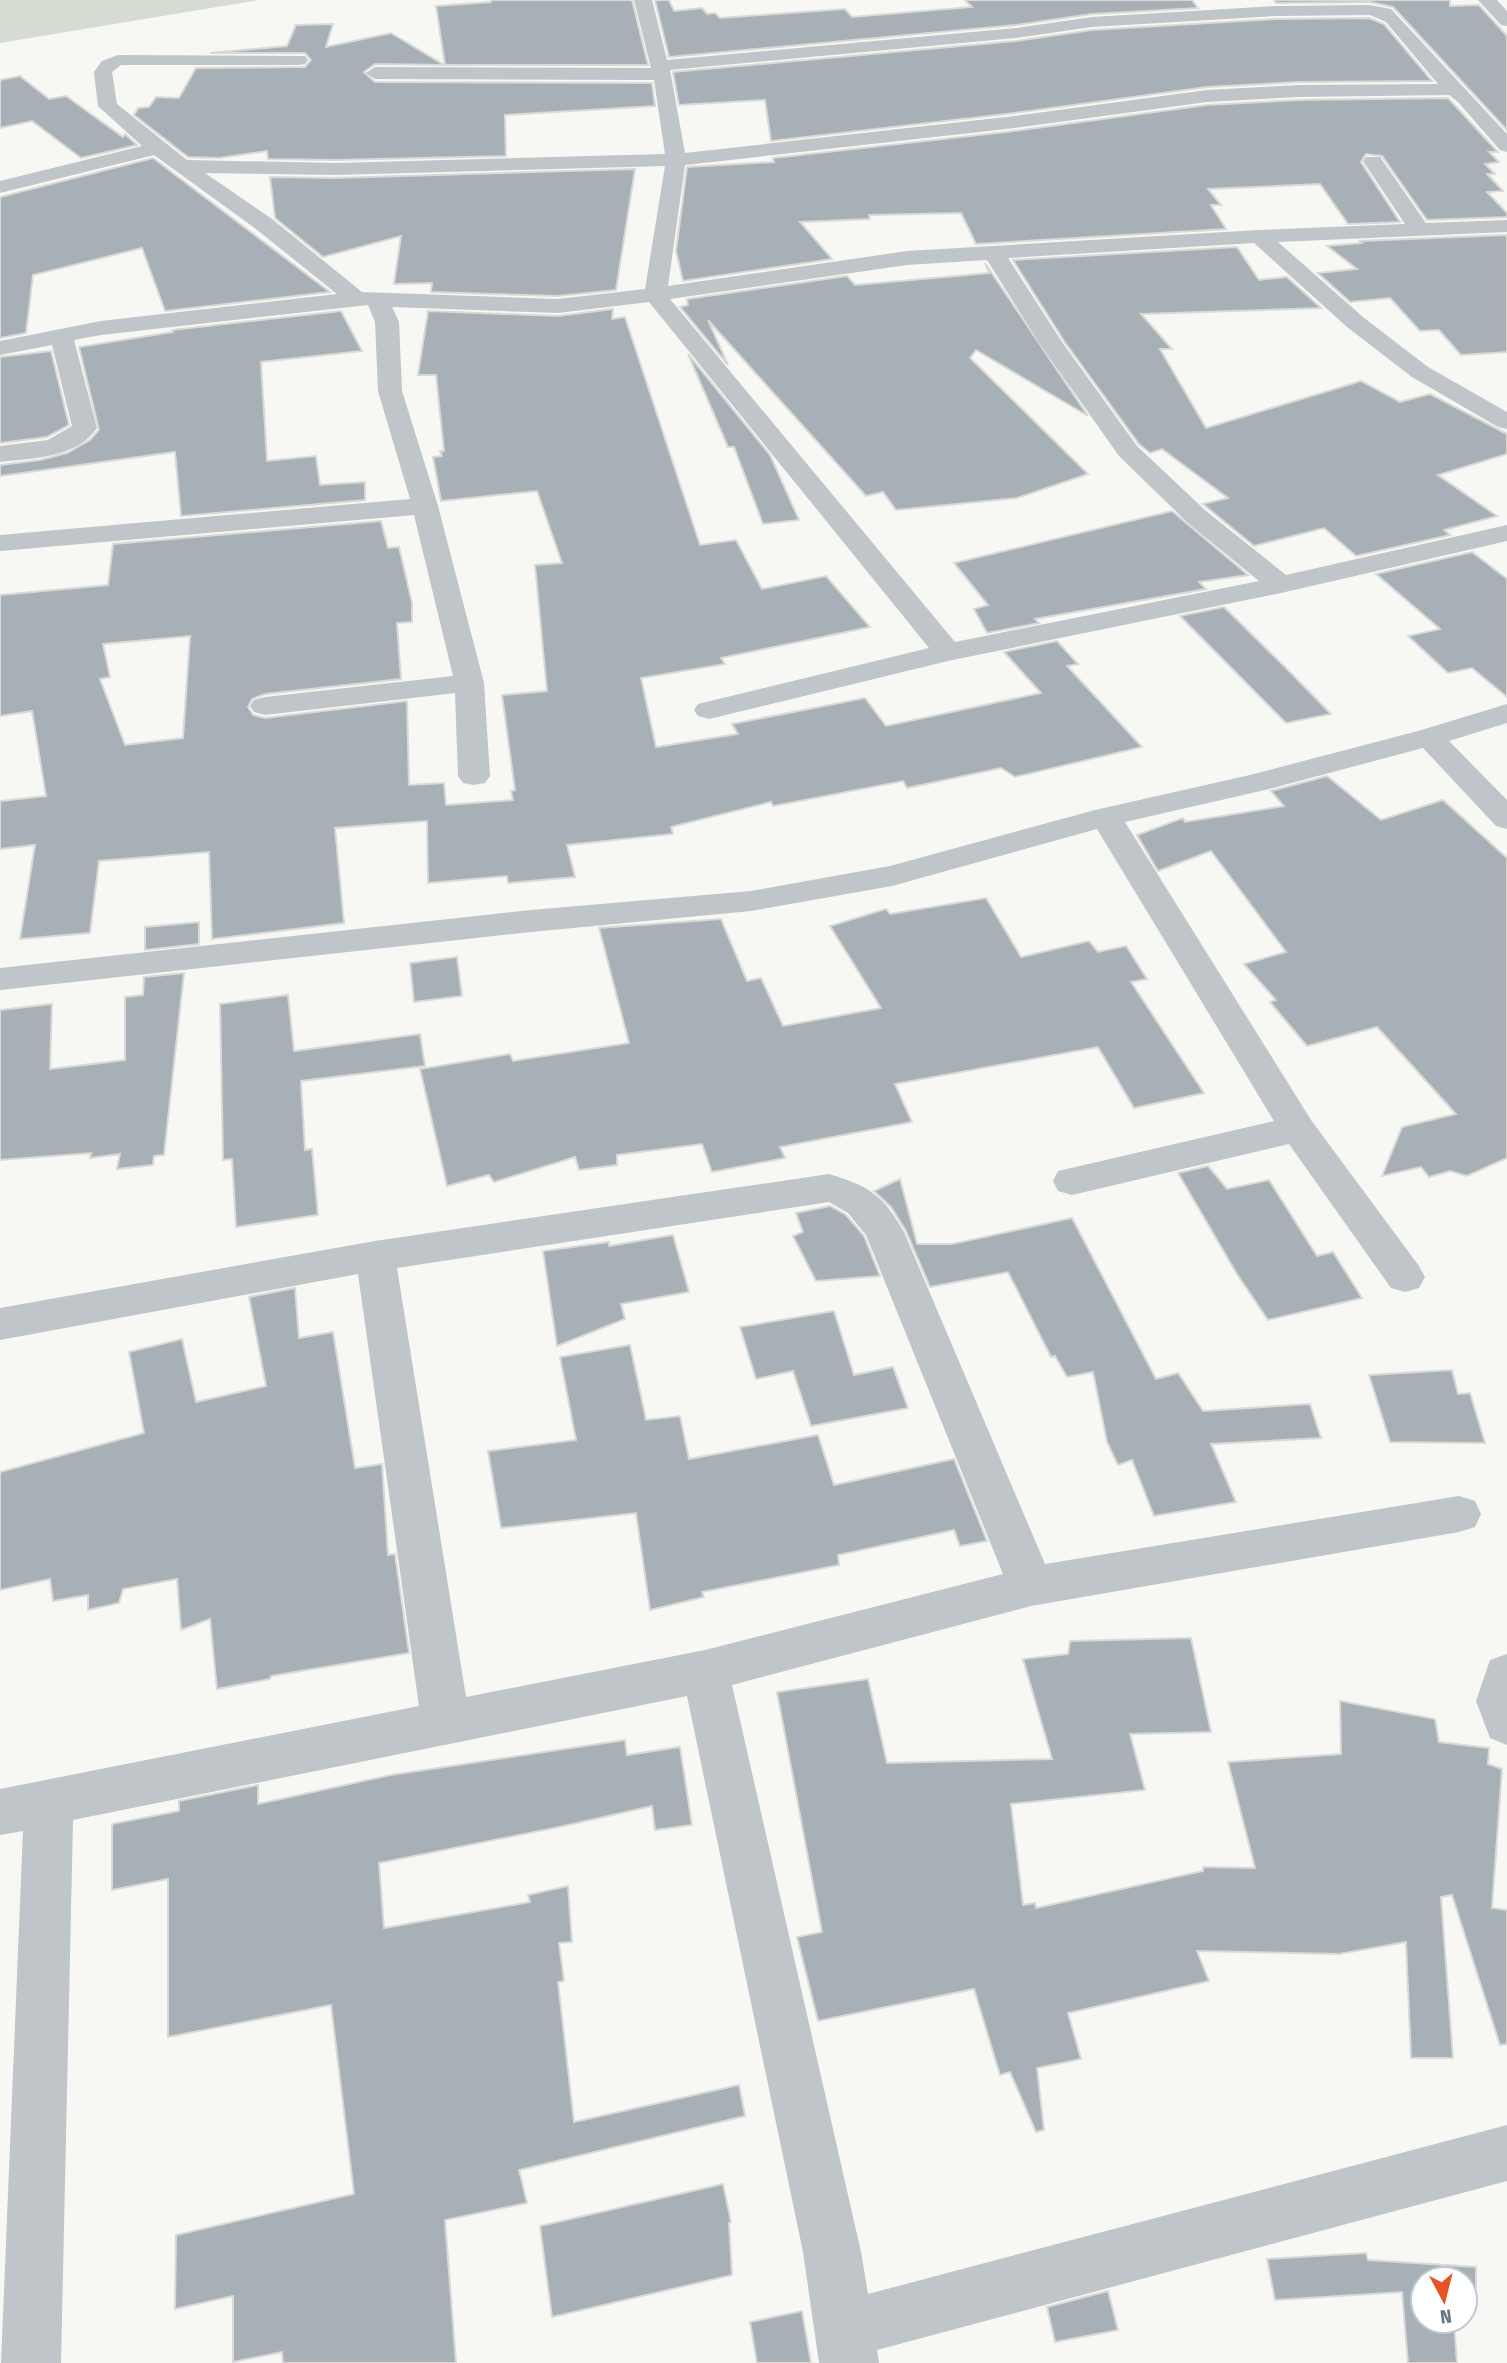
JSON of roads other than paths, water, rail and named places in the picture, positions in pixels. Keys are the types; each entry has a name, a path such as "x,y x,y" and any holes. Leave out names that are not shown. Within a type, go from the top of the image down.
{"street":[{"path":"643,0 661,70 676,160 655,295 947,652"},
{"path":"1487,0 1507,21"},
{"path":"375,73 661,70 1271,5 1345,8 1385,13 1507,146"},
{"path":"1077,6 1092,22"},
{"path":"299,60 118,60 108,65 103,72 108,106 181,166 366,299 387,322 390,391 425,506 469,683 474,776"},
{"path":"181,166 335,169 676,160 1006,123 1207,96 1299,91 1453,89"},
{"path":"0,187 157,148"},
{"path":"1373,161 1420,230"},
{"path":"0,348 61,335 219,312 366,299 558,306 655,295 866,263 993,251 1507,226"},
{"path":"1259,236 1355,322 1420,372 1507,422"},
{"path":"993,251 1052,344 1128,451 1198,517 1281,585"},
{"path":"0,454 56,446 77,437 85,428 61,335"},
{"path":"0,543 425,506"},
{"path":"709,710 947,652 1281,585 1507,533"},
{"path":"265,706 469,683"},
{"path":"0,979 517,922 751,901 892,876 1106,817 1254,783 1429,737 1507,713"},
{"path":"1429,737 1507,819"},
{"path":"1106,817 1298,1129 1405,1277"},
{"path":"1072,1181 1298,1129"},
{"path":"0,1324 375,1256 829,1188 851,1194 868,1206 893,1250 1031,1586"},
{"path":"375,1256 446,1723"},
{"path":"31,2363 25,1808 705,1671 1031,1586 1459,1514"},
{"path":"705,1671 832,2252 846,2346 1507,2153"},
{"path":"1507,1675 1500,1701 1507,1723"}]}
